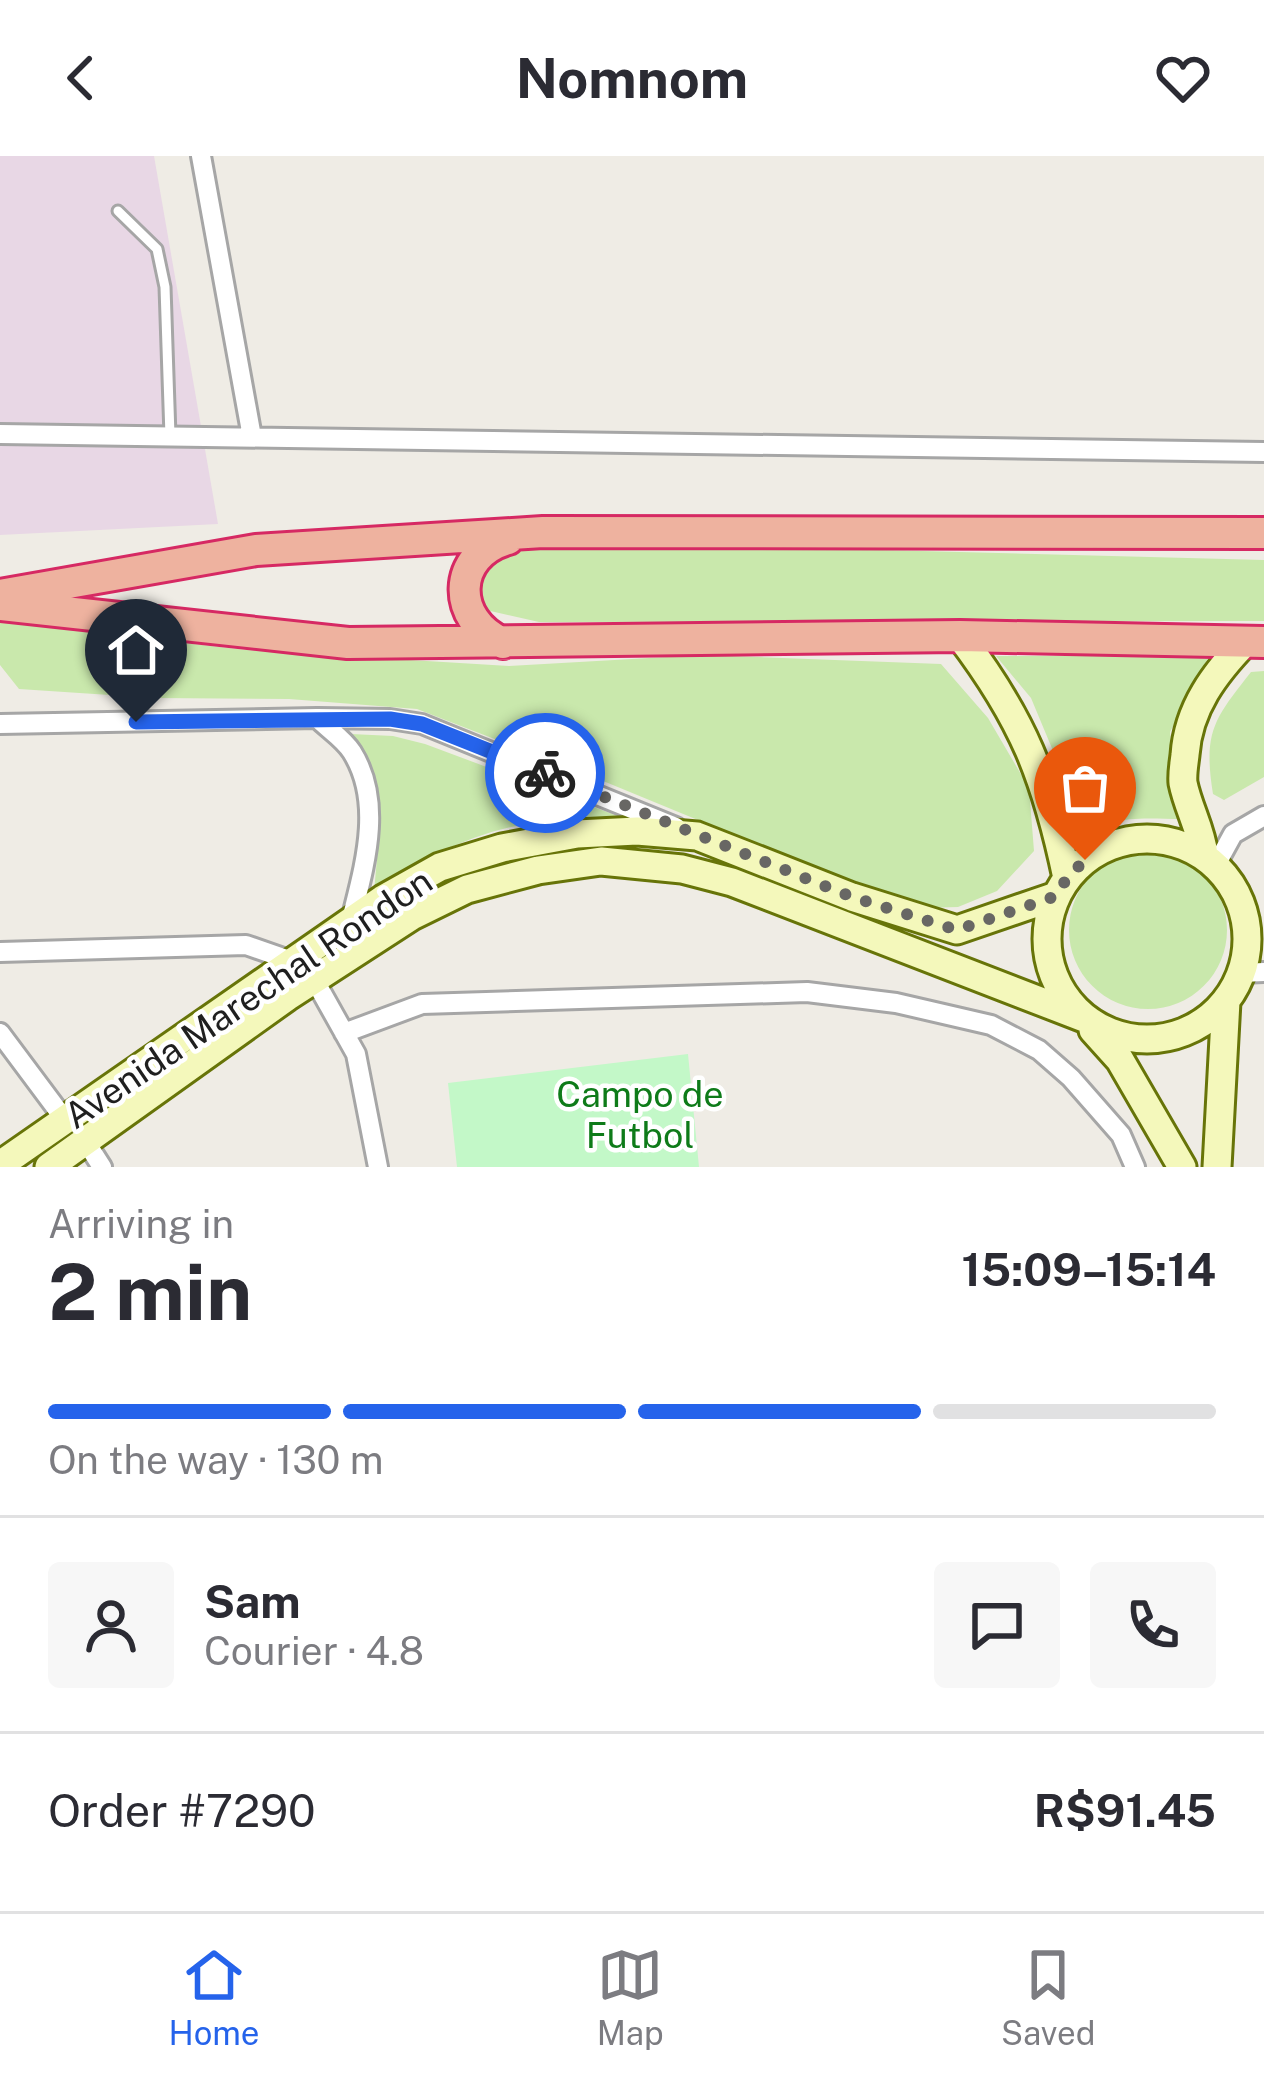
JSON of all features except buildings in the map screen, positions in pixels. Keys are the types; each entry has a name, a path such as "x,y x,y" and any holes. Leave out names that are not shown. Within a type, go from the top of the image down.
{"highway":[{"path":"0,595 256,550 543,532 1264,533"},
{"path":"503,643 478,627 470,615 464,585 468,571 487,548 543,532"},
{"path":"0,605 348,643 960,636 1255,642"}],"main road":[{"path":"960,636 1019,723 1040,772 1055,822 1061,887"},
{"path":"1085,1020 1123,1037 1151,1040 1180,1034 1205,1021 1252,972 1243,910 1210,860 1183,780 1186,741 1198,703 1219,669 1255,642"},
{"name":"Avenida Marechal Rondon","path":"49,1167 303,970 351,920 440,868 502,848 577,834 637,831 697,836 852,897 957,930 1061,887"},
{"path":"1182,1167 1120,1060 1062,993 1049,962 1047,928 1061,887 1085,860 1108,846 1133,839 1160,839 1185,845 1210,860"},
{"name":"Avenida Marechal Rondon","path":"0,1165 303,970 467,889 538,870 602,861 682,869 732,882 1085,1020"},
{"path":"1217,1167 1226,1000"}],"street":[{"path":"201,156 252,437"},
{"path":"0,434 1264,452"},
{"path":"0,724 317,718 422,724 697,836"},
{"path":"317,718 351,750 363,778 369,846 351,920"},
{"path":"1210,860 1233,834 1264,816"},
{"path":"0,952 246,946 303,970 356,1054 378,1167"},
{"path":"344,1033 422,1004 807,992 896,1003 991,1025 1039,1050 1121,1135 1135,1167"},
{"path":"0,1033 65,1120"},
{"path":"86,1142 103,1167"}],"lane":[{"path":"118,211 157,249 165,287 170,436"}],"shaded area":[{"path":"0,156 154,156 218,524 0,535"}],"green space":[{"path":"540,547 1264,560 1264,621 539,622 486,610 480,581 492,558"},
{"path":"0,622 246,650 509,666 702,655 941,664 988,718 1029,788 1034,851 997,891 958,907 923,908 417,709 19,689 0,665"},
{"path":"996,656 1209,656 1170,732 1181,819 1110,823 1069,842 1056,758 1031,698"},
{"path":"1264,671 1264,777 1224,800 1213,794 1214,727 1251,672"},
{"path":"351,734 393,736 425,744 626,819 549,821 502,829 435,855 374,892 380,825 375,778"},
{"path":"1148,851 1178,857 1204,874 1221,900 1227,930 1221,960 1204,986 1178,1003 1148,1009 1118,1003 1092,986 1075,960 1069,930 1075,900 1092,874 1118,857"},
{"name":"Campo de Futbol","path":"688,1054 699,1167 457,1167 448,1083"}],"way so far":[{"path":"545,773 852,897 957,930 1056,896 1085,860"}],"route":[{"path":"136,722 390,719 422,724 545,773"}]}
